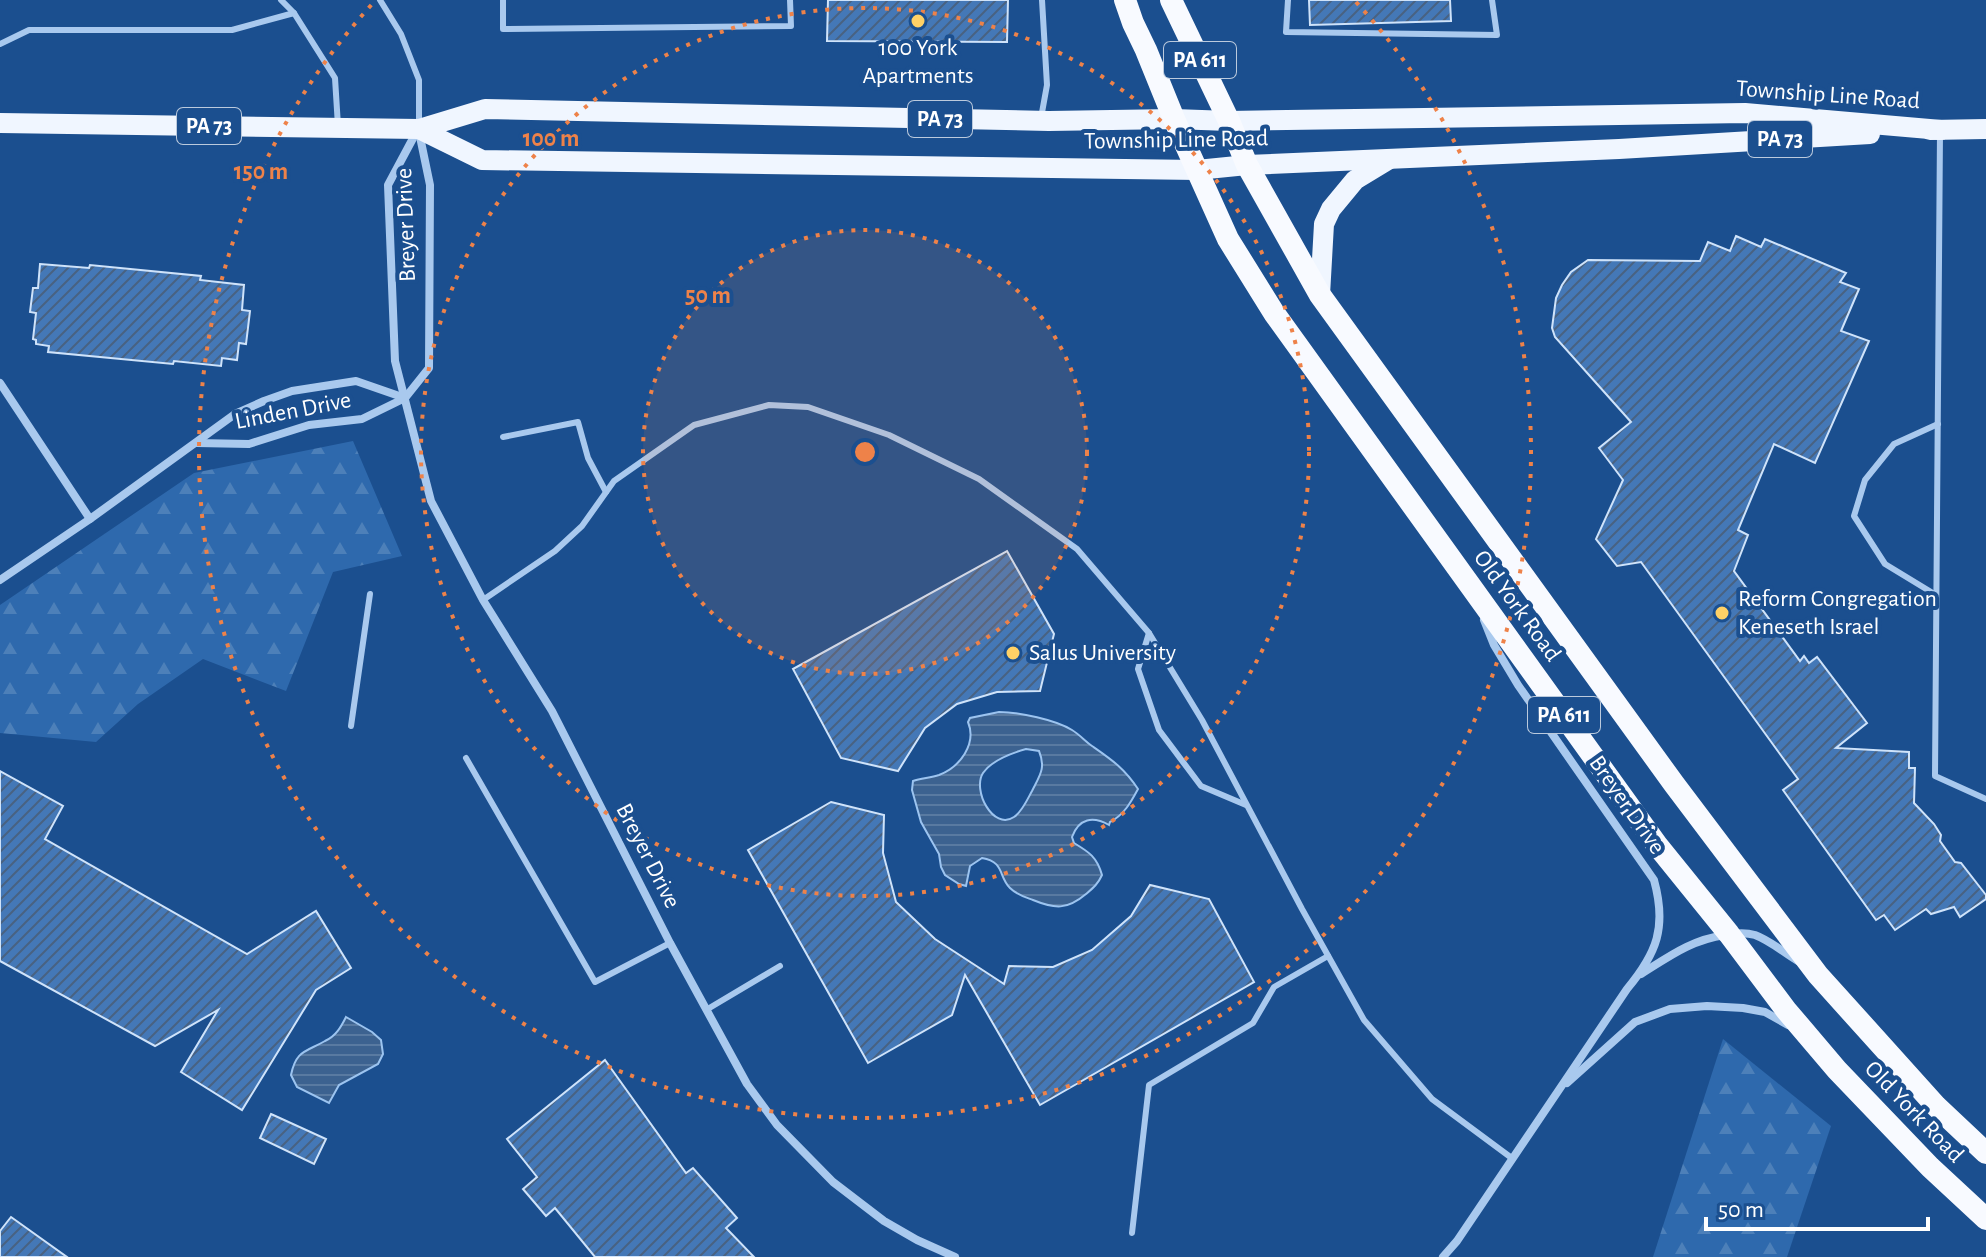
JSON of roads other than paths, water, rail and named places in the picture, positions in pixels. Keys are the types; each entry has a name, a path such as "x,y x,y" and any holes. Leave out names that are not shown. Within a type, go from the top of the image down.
{"highway":[{"name":"Old York Road","path":"1125,0 1228,239 1274,313 1657,845 1786,1010 1837,1070 1930,1167 1986,1219"},
{"name":"Old York Road","path":"1171,0 1247,165 1320,295 1674,784 1818,975 1936,1106 1986,1152"}],"main road":[{"name":"Township Line Road","path":"0,123 419,129 485,109 1040,121 1745,113 1941,130"},
{"name":"Township Line Road","path":"419,129 482,160 1197,170 1986,129"},
{"path":"1320,295 1324,224 1331,209 1355,180 1389,159"}],"street":[{"name":"Breyer Drive","path":"419,129 388,185 395,361 431,501 483,600 552,711 670,943 747,1084 777,1125 833,1182 859,1203 917,1240 944,1255 955,1257"},
{"name":"Breyer Drive","path":"405,398 429,368 430,185 419,129"},
{"name":"Linden Drive","path":"0,580 235,414 292,391 356,381 405,398"},
{"path":"0,383 90,519"},
{"name":"Linden Drive","path":"197,443 249,444 309,425 362,419 405,398"},
{"name":"Breyer Drive","path":"1443,1257 1647,963 1659,928 1660,911 1654,880 1518,685 1494,645 1468,583"},
{"name":"Breyer Drive","path":"1638,976 1688,944 1707,937 1741,932 1765,940 1818,975"},
{"name":"Breyer Drive","path":"1558,1092 1635,1022 1670,1009 1722,1007 1765,1012 1809,1037"}],"lane":[{"path":"281,0 294,13 335,78 338,128"},
{"path":"380,0 401,34 419,80 419,129"},
{"path":"503,0 503,29 791,26 790,0"},
{"path":"1040,121 1047,85 1042,0"},
{"path":"1288,0 1286,32 1497,35 1492,0"},
{"path":"0,44 29,30 232,30 294,13"},
{"path":"1941,130 1935,776 1986,799"},
{"path":"483,600 555,551 582,526 614,481 694,425 769,405 808,407 889,435 979,479 1077,549 1149,633 1202,720 1364,1020 1432,1099 1513,1159"},
{"path":"503,437 578,422 588,458 606,492"},
{"path":"1936,595 1885,564 1854,516 1865,480 1894,444 1938,424"},
{"path":"351,726 370,594"},
{"path":"1149,633 1138,669 1159,730 1201,786 1247,805"},
{"path":"466,758 595,982 670,943"},
{"path":"1132,1233 1149,1085 1253,1023 1274,987 1328,956"},
{"path":"706,1010 780,966"}],"place":[{"name":"100 York Apartments","path":"918,21"},
{"name":"Reform Congregation Keneseth Israel","path":"1722,613"},
{"name":"Salus University","path":"1013,653"}]}
